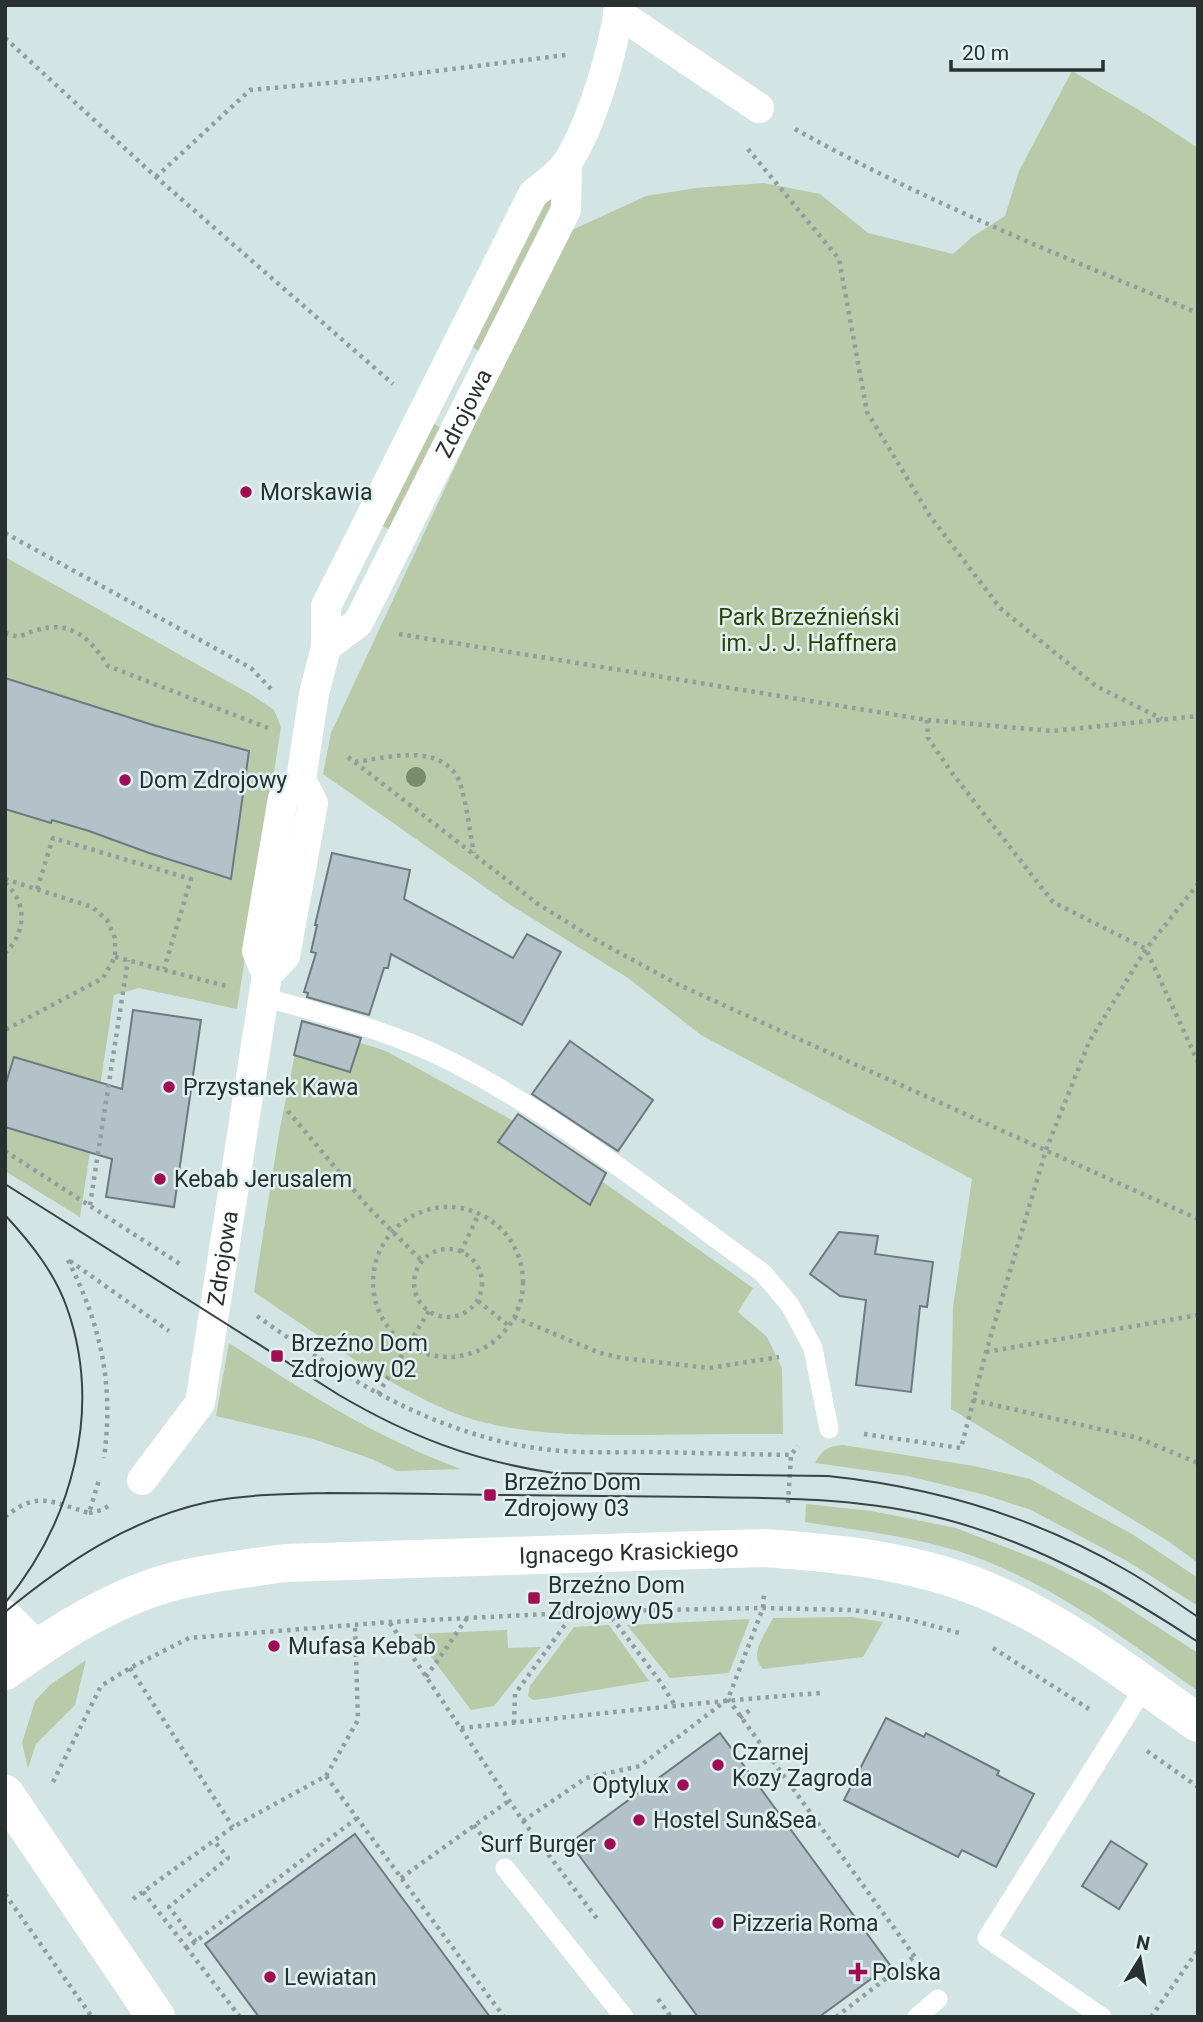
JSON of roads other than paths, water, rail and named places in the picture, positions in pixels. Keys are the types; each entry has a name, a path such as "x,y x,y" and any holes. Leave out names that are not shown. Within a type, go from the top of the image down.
{"street":[{"name":"Zdrojowa","path":"326,647 358,623 566,210 567,163 593,104 608,51 633,16"},
{"path":"633,16 759,108"},
{"name":"Zdrojowa","path":"142,1480 200,1403 265,986 257,951 259,938 283,798 301,780 320,665 326,647 326,606 533,194 567,163"},
{"name":"Ignacego Krasickiego","path":"20,1660 111,1605 172,1582 211,1573 286,1563 764,1548 835,1553 920,1570 983,1589 1042,1617 1198,1723"},
{"path":"5,1619 20,1660"},
{"path":"5,1794 156,2017"}],"lane":[{"path":"265,986 449,1060 547,1115 763,1273 790,1305 813,1348 829,1429"},
{"path":"1102,2017 987,1938 1146,1686"},
{"path":"505,1868 624,2017"},
{"path":"917,2017 938,1999"}],"tram line":[{"path":"5,1184 339,1395 391,1423 442,1445 496,1462 554,1473 828,1476 906,1488 982,1507 1056,1534 1126,1570 1198,1617"},
{"path":"5,1215 41,1258 62,1295 77,1347 82,1386 81,1425 75,1463 64,1501 48,1537 5,1603"},
{"path":"5,1612 51,1576 126,1531 179,1510 223,1499 328,1493 766,1498 826,1500 885,1507 978,1529 1076,1570 1138,1604 1198,1642"}],"place":[{"name":"Morskawia","path":"246,492"},
{"name":"Dom Zdrojowy","path":"125,780"},
{"name":"Przystanek Kawa","path":"169,1087"},
{"name":"Kebab Jerusalem","path":"160,1179"},
{"name":"Brzeźno Dom Zdrojowy 02","path":"277,1356"},
{"name":"Brzeźno Dom Zdrojowy 03","path":"490,1495"},
{"name":"Brzeźno Dom Zdrojowy 05","path":"534,1598"},
{"name":"Mufasa Kebab","path":"274,1646"},
{"name":"Czarnej Kozy Zagroda","path":"718,1765"},
{"name":"Optylux","path":"683,1785"},
{"name":"Hostel Sun&Sea","path":"639,1820"},
{"name":"Surf Burger","path":"610,1844"},
{"name":"Pizzeria Roma","path":"718,1923"},
{"name":"Polska","path":"858,1972"},
{"name":"Lewiatan","path":"270,1977"}],"park label":[{"name":"Park Brzeźnieński im. J. J. Haffnera","path":"809,630"}]}
